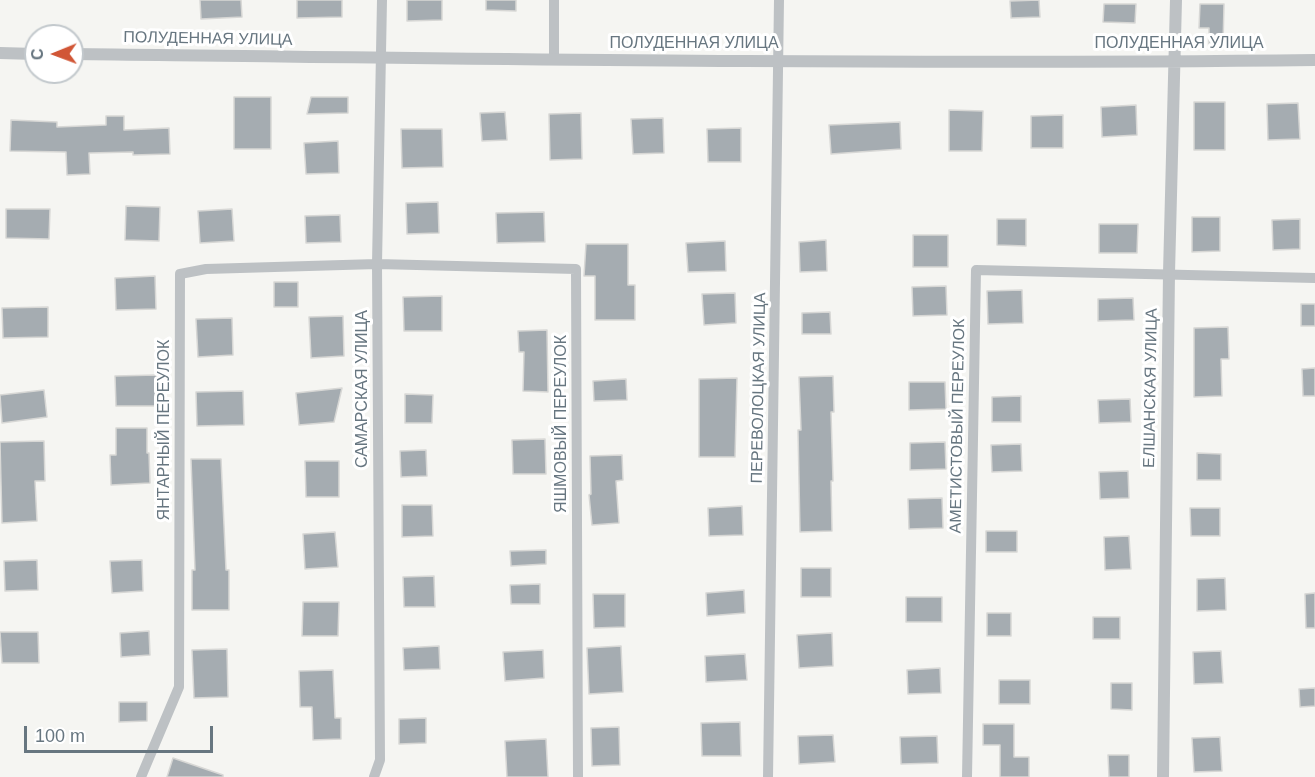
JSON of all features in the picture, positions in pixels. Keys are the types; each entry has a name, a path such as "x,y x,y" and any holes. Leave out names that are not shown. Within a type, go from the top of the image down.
{"street":[{"name":"САМАРСКАЯ УЛИЦА","path":"374,777 380,760 377,264 382,0"},
{"path":"554,0 554,60"},
{"name":"ПЕРЕВОЛОЦКАЯ УЛИЦА","path":"768,777 779,0"},
{"name":"ЕЛШАНСКАЯ УЛИЦА","path":"1163,777 1169,273 1176,0"},
{"path":"0,53 24,54"},
{"name":"ПОЛУДЕННАЯ УЛИЦА","path":"84,54 554,60 1175,62 1315,60"},
{"name":"ЯНТАРНЫЙ ПЕРЕУЛОК","path":"141,777 179,687 180,274 206,269 377,264"},
{"name":"ЯШМОВЫЙ ПЕРЕУЛОК","path":"377,264 576,269 578,777"},
{"name":"АМЕТИСТОВЫЙ ПЕРЕУЛОК","path":"968,777 976,270 1169,273"},
{"path":"1169,273 1315,278"}],"building":[{"path":"200,0 241,0 242,17 201,19"},
{"path":"297,0 342,0 342,17 297,18"},
{"path":"407,0 442,0 442,20 407,21"},
{"path":"486,0 516,0 516,11 486,10"},
{"path":"1039,0 1040,17 1011,18 1010,1"},
{"path":"1104,4 1136,4 1135,23 1103,22"},
{"path":"1200,4 1224,4 1223,45 1209,45 1209,28 1199,28"},
{"path":"234,97 271,97 271,149 234,149"},
{"path":"311,97 348,97 348,113 307,114"},
{"path":"1194,102 1225,102 1225,150 1194,150"},
{"path":"1298,103 1300,139 1268,140 1267,104"},
{"path":"1136,105 1137,135 1102,137 1101,107"},
{"path":"949,110 983,111 982,151 949,151"},
{"path":"505,112 507,140 482,141 480,113"},
{"path":"581,113 582,159 550,160 549,114"},
{"path":"1063,115 1063,148 1031,148 1031,116"},
{"path":"106,116 124,116 124,130 169,128 170,154 89,153 90,174 67,175 66,152 10,151 11,120 57,122 57,127 106,125"},
{"path":"663,118 664,153 633,154 631,119"},
{"path":"900,122 901,149 831,154 829,125"},
{"path":"741,128 741,162 708,162 707,129"},
{"path":"401,129 442,129 443,167 402,168"},
{"path":"338,141 339,173 306,174 304,143"},
{"path":"438,202 439,233 407,234 406,203"},
{"path":"126,206 160,207 159,241 125,240"},
{"path":"6,209 50,209 49,239 6,238"},
{"path":"232,209 234,241 200,243 198,211"},
{"path":"544,212 545,242 497,243 496,213"},
{"path":"340,215 341,242 306,243 305,216"},
{"path":"1192,217 1220,217 1220,251 1192,252"},
{"path":"997,219 1026,219 1026,246 997,245"},
{"path":"1300,219 1300,249 1273,250 1272,220"},
{"path":"1099,224 1138,224 1137,253 1099,253"},
{"path":"913,235 948,235 948,267 913,267"},
{"path":"826,240 827,271 800,272 799,242"},
{"path":"725,241 726,271 688,272 686,243"},
{"path":"586,244 628,244 628,285 635,285 635,320 595,320 595,276 584,276"},
{"path":"155,276 156,309 116,310 115,278"},
{"path":"274,282 298,282 298,307 274,307"},
{"path":"946,286 947,315 913,316 912,287"},
{"path":"1022,290 1023,323 988,324 987,291"},
{"path":"735,293 736,323 704,325 702,294"},
{"path":"442,296 442,331 404,331 403,297"},
{"path":"1133,298 1134,320 1098,321 1098,299"},
{"path":"1301,304 1315,304 1315,326 1301,326"},
{"path":"48,307 48,337 3,338 2,308"},
{"path":"830,312 831,334 802,334 802,313"},
{"path":"343,316 344,356 311,358 309,317"},
{"path":"232,318 233,355 198,357 196,319"},
{"path":"1228,327 1229,359 1221,359 1222,396 1194,397 1194,328"},
{"path":"547,330 548,392 523,391 524,352 519,352 518,331"},
{"path":"1315,368 1315,396 1303,396 1302,369"},
{"path":"157,375 157,406 116,406 115,376"},
{"path":"833,376 832,531 800,532 799,377"},
{"path":"737,378 735,457 699,457 699,379"},
{"path":"626,379 627,400 594,401 593,381"},
{"path":"909,382 945,382 946,409 909,410"},
{"path":"342,388 334,422 299,425 296,393"},
{"path":"44,390 47,417 2,423 0,395"},
{"path":"243,391 244,425 197,426 196,392"},
{"path":"405,394 433,395 432,423 405,423"},
{"path":"1021,396 1021,422 992,422 992,397"},
{"path":"1130,399 1131,422 1099,423 1098,400"},
{"path":"116,428 147,428 150,483 111,485 110,455 116,455"},
{"path":"545,439 546,474 513,474 512,440"},
{"path":"44,441 45,481 35,481 37,521 2,523 0,442"},
{"path":"945,442 946,469 910,470 910,443"},
{"path":"1021,444 1022,471 992,472 991,445"},
{"path":"426,450 427,476 401,477 400,451"},
{"path":"1197,453 1221,454 1221,480 1197,480"},
{"path":"622,455 623,480 616,481 619,523 592,525 589,495 591,494 590,456"},
{"path":"191,459 221,459 226,570 229,570 229,610 192,610 192,570 195,570"},
{"path":"305,461 339,461 339,497 306,497"},
{"path":"1128,471 1129,498 1100,499 1099,472"},
{"path":"942,498 943,528 909,529 908,499"},
{"path":"402,505 432,505 433,536 402,537"},
{"path":"742,506 743,535 709,536 708,508"},
{"path":"1190,508 1220,508 1220,536 1191,536"},
{"path":"986,531 1017,531 1017,552 986,552"},
{"path":"335,532 338,567 305,569 303,534"},
{"path":"1129,536 1131,569 1105,570 1104,537"},
{"path":"546,550 546,564 511,566 510,551"},
{"path":"37,560 38,590 5,591 4,561"},
{"path":"142,560 143,591 112,593 110,561"},
{"path":"801,568 831,568 831,597 801,597"},
{"path":"434,576 435,607 404,607 403,577"},
{"path":"1225,578 1226,610 1197,611 1197,579"},
{"path":"540,584 540,604 511,604 510,585"},
{"path":"744,590 745,613 707,616 706,593"},
{"path":"1315,593 1315,628 1306,628 1305,594"},
{"path":"593,594 625,594 625,627 594,628"},
{"path":"906,597 942,597 942,622 906,622"},
{"path":"303,602 339,602 338,636 302,636"},
{"path":"987,613 1011,613 1011,636 987,636"},
{"path":"1093,617 1120,617 1120,639 1093,639"},
{"path":"149,631 150,655 121,657 120,633"},
{"path":"0,632 38,632 39,663 2,663"},
{"path":"832,633 833,666 799,668 797,635"},
{"path":"439,646 440,669 404,670 403,648"},
{"path":"621,646 623,692 589,694 587,648"},
{"path":"227,649 228,697 194,698 192,650"},
{"path":"543,650 544,678 505,681 503,652"},
{"path":"1221,651 1223,683 1194,684 1193,652"},
{"path":"745,654 747,680 706,682 705,656"},
{"path":"940,668 941,693 908,694 907,670"},
{"path":"333,670 335,718 341,718 341,739 313,740 312,707 300,707 299,671"},
{"path":"999,680 1030,680 1030,704 999,704"},
{"path":"1111,683 1132,683 1132,710 1111,709"},
{"path":"1315,688 1315,706 1300,707 1299,689"},
{"path":"119,702 147,702 147,721 119,722"},
{"path":"426,718 426,743 399,744 399,719"},
{"path":"740,722 741,756 702,756 701,723"},
{"path":"983,724 1014,724 1014,757 1029,757 1029,777 1000,777 1000,745 983,745"},
{"path":"619,727 620,765 592,766 591,728"},
{"path":"833,735 835,762 799,764 798,736"},
{"path":"937,736 938,763 901,764 900,737"},
{"path":"1220,737 1222,771 1194,772 1192,738"},
{"path":"546,739 548,777 507,777 505,741"},
{"path":"1108,755 1129,755 1129,777 1109,777"},
{"path":"173,758 223,775 223,777 167,777"}]}
